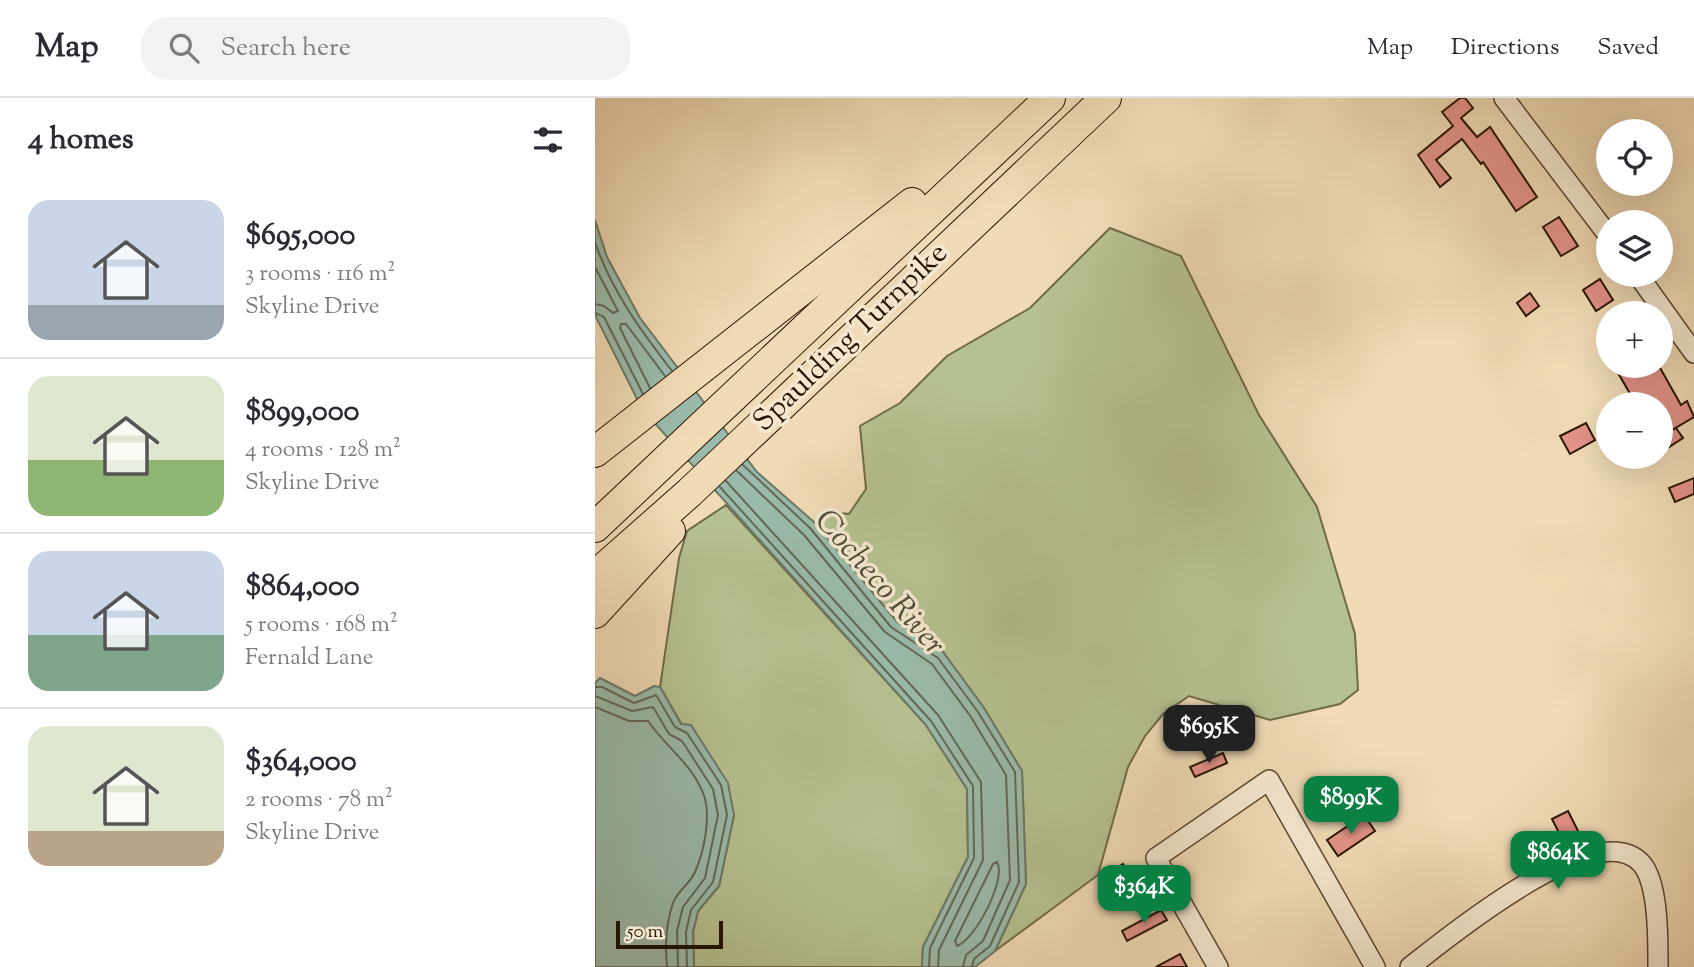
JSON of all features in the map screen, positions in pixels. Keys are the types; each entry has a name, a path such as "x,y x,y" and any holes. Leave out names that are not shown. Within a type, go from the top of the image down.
{"highway":[{"path":"595,452 1049,98"},
{"name":"Spaulding Turnpike","path":"595,527 658,464 1049,98"},
{"name":"Spaulding Turnpike","path":"595,576 689,493 1105,98"},
{"path":"595,613 667,536 689,493"}],"street":[{"path":"1504,98 1596,219"},
{"path":"1647,287 1694,353"},
{"path":"1218,967 1156,858 1269,780 1375,967"},
{"path":"1410,967 1492,904 1585,856 1615,850 1630,854 1648,874 1657,930 1658,967"}],"green space":[{"path":"1110,228 1181,256 1259,415 1317,507 1355,634 1358,690 1340,704 1270,720 1189,696 1163,714 1145,736 1128,767 1098,875 995,951 1026,884 1022,771 984,708 943,652 897,622 815,523 830,512 849,514 866,489 860,426 900,403 947,356 1030,308"},
{"path":"726,505 926,725 967,789 968,857 923,947 922,967 694,967 693,932 698,911 719,886 734,815 660,687 679,558 687,531"}],"water":[{"path":"595,220 607,257 640,318 757,472 815,523 897,622 943,652 984,708 1022,771 1026,884 995,951 975,967 922,967 923,947 968,857 967,789 926,725 642,409 595,315"},
{"path":"600,678 635,696 654,686 660,687 681,724 691,725 728,783 734,815 719,886 698,911 693,932 694,967 595,967 595,683"}],"building":[{"path":"1460,98 1465,98 1473,108 1461,118 1477,137 1490,127 1537,197 1516,211 1483,162 1481,164 1462,139 1436,160 1451,178 1440,187 1418,155 1453,126 1442,112"},
{"path":"1559,217 1578,246 1561,256 1543,227"},
{"path":"1596,282 1596,287 1605,287 1613,300 1596,301 1596,311 1583,290"},
{"path":"1530,293 1539,306 1526,316 1517,303"},
{"path":"1621,378 1666,378 1681,405 1687,401 1694,417 1673,429 1673,392 1629,392"},
{"path":"1586,423 1595,440 1570,454 1560,436"},
{"path":"1676,428 1683,438 1673,444 1673,430"},
{"path":"1694,478 1694,494 1675,502 1669,488"},
{"path":"1223,753 1227,763 1195,777 1190,767"},
{"path":"1568,811 1583,841 1567,849 1552,819"},
{"path":"1364,815 1375,831 1338,856 1327,840"},
{"path":"1123,864 1132,879 1109,894 1099,880"},
{"path":"1161,910 1167,920 1127,941 1122,931"},
{"path":"1180,954 1187,967 1156,967"}],"water label":[{"name":"Cocheco River","path":"879,583"}]}
